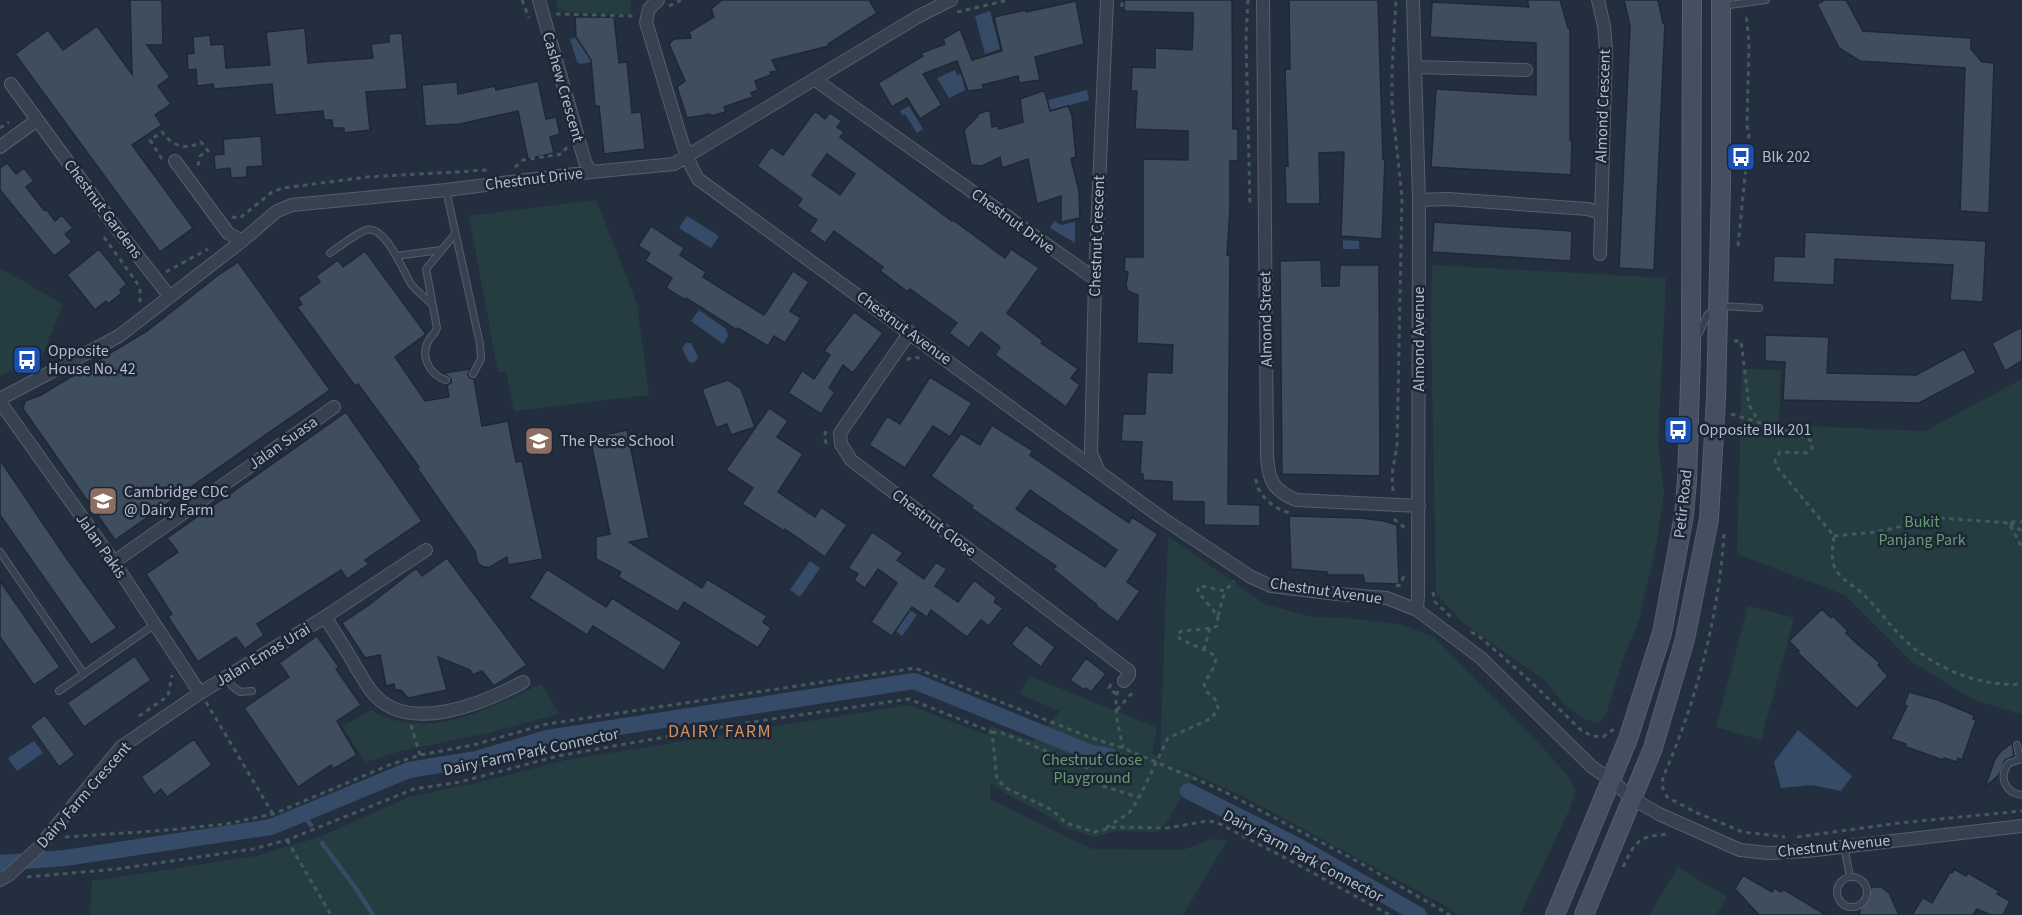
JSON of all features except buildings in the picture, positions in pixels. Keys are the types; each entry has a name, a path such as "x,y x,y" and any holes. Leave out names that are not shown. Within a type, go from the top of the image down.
{"main road":[{"name":"Petir Road","path":"1555,915 1628,739 1659,644 1684,514 1691,351 1692,0"},
{"name":"Petir Road","path":"1584,915 1653,748 1685,639 1709,519 1716,399 1722,3"},
{"path":"1693,188 1698,197 1707,202 1717,198 1721,185"}],"street":[{"name":"Cashew Crescent","path":"539,0 585,162 591,172"},
{"name":"Chestnut Crescent","path":"1098,471 1091,453 1095,279 1107,0"},
{"name":"Almond Street","path":"1263,0 1267,468 1271,482 1282,494 1296,500 1419,506"},
{"name":"Almond Avenue","path":"1413,0 1419,200 1417,610"},
{"name":"Almond Crescent","path":"1598,0 1604,26 1606,50 1600,254"},
{"path":"662,4 649,9 646,22 686,157"},
{"name":"Chestnut Drive","path":"0,400 119,336 278,211 292,205 674,164 919,16 952,6"},
{"path":"1415,67 1526,70"},
{"name":"Chestnut Drive","path":"814,79 1095,279"},
{"name":"Chestnut Gardens","path":"11,84 170,297"},
{"path":"0,147 37,120"},
{"name":"Chestnut Avenue","path":"686,157 698,178 1162,518 1251,577 1272,585 1387,598 1417,610 1481,658 1592,767 1633,799 1659,814 1740,850 1768,853 2022,826"},
{"path":"169,161 228,233 242,241"},
{"path":"1419,200 1448,199 1588,209 1600,213"},
{"name":"Chestnut Close","path":"910,332 840,433 841,444 851,460 1129,671 1129,686"},
{"name":"Jalan Pakis","path":"0,400 114,562 198,699"},
{"name":"Jalan Suasa","path":"114,562 334,407"},
{"name":"Jalan Emas Urai","path":"198,699 226,676 326,617 426,550"},
{"name":"Jalan Emas Urai","path":"326,617 372,693 391,708 413,714 430,714 462,707 523,682"},
{"name":"Dairy Farm Crescent","path":"5,877 39,847 121,747 198,699"}],"lane":[{"path":"1722,3 1766,0"},
{"path":"446,190 480,344 481,359 473,374"},
{"path":"330,252 366,230 374,230 381,234 396,256 412,286 432,304"},
{"path":"446,380 432,372 426,358 429,339 436,331 426,269 455,234"},
{"path":"396,256 441,250"},
{"path":"1691,351 1708,314 1718,306 1759,308"},
{"path":"0,552 84,674"},
{"path":"59,691 154,625"},
{"path":"226,676 232,686 240,692 252,691"},
{"path":"2018,745 2021,759 2009,763 2003,779 2012,793 2022,795"},
{"path":"1844,846 1850,877"},
{"path":"1850,877 1863,881 1867,889 1866,899 1855,907 1845,905 1838,897 1838,886 1850,877"}],"path":[{"path":"662,4 681,0"},
{"path":"952,6 1009,0"},
{"path":"1248,0 1246,38 1250,213"},
{"path":"1383,490 1394,491 1392,475 1397,444 1402,197 1392,103 1396,0"},
{"path":"554,14 635,19 637,11"},
{"path":"0,128 16,117"},
{"path":"169,161 150,140 162,132 174,144 192,147 201,142 208,151 200,156 196,176"},
{"path":"505,168 517,167 523,160 562,154 566,150"},
{"path":"225,213 240,218 272,192 283,188 368,177 493,169"},
{"path":"104,237 140,290 141,311"},
{"path":"162,275 214,245"},
{"path":"1734,341 1741,341 1749,405 1759,421"},
{"path":"902,363 912,357 928,361"},
{"path":"1736,362 1745,363"},
{"path":"1731,414 1759,421 1812,441 1813,444 1807,453 1782,451 1777,455 1775,462 1779,470 1834,536 1832,556 1834,567 1839,575 1860,591 1919,652 1950,669 1986,682 2001,685 2022,684"},
{"path":"1256,471 1256,485 1266,499 1284,512 1294,513"},
{"path":"1386,518 1395,519 1405,527 1408,538"},
{"path":"1834,536 1876,532 1940,518 2022,522"},
{"path":"2009,522 2022,531"},
{"path":"2009,522 2022,547"},
{"path":"1393,588 1400,585 1404,574"},
{"path":"1103,830 1128,813 1139,798 1168,738 1212,718 1218,708 1217,701 1206,691 1204,684 1214,667 1216,658 1180,639 1177,634 1182,631 1217,626 1225,591 1235,580"},
{"path":"1218,616 1197,589 1200,586 1225,591"},
{"path":"1432,588 1435,602 1455,620"},
{"path":"1204,650 1210,628"},
{"path":"1471,632 1480,637 1530,681 1581,730 1592,736 1603,737 1615,729"},
{"path":"69,830 63,837 226,824 273,814 392,764 420,755 473,745 547,724 915,668 1158,762 1255,807 1355,860 1450,915"},
{"path":"1117,710 1129,686"},
{"path":"1116,694 1123,748"},
{"path":"198,699 205,700 273,814"},
{"name":"Dairy Farm Park Connector","path":"22,882 29,876 117,869 253,849 287,840 414,789 460,782 558,756 738,724 909,699 992,732 997,779 1006,788 1052,810 1066,823 1094,832 1115,827 1167,828 1207,821 1216,822 1390,915"},
{"path":"633,703 634,711"},
{"path":"411,725 420,755"},
{"path":"992,732 1088,768 1103,786 1139,798"},
{"path":"1667,797 1695,812 1743,832 1788,838 1899,823 2022,811"},
{"path":"1620,874 1629,854 1638,842 1649,835"},
{"path":"287,840 331,915"}],"green space":[{"path":"556,0 631,0 630,15 559,11"},
{"path":"596,200 637,304 649,395 514,411 506,372 498,372 469,216"},
{"path":"1432,265 1666,278 1658,442 1664,492 1657,541 1639,620 1625,654 1606,714 1598,723 1582,718 1564,704 1544,680 1461,621 1436,593"},
{"path":"0,268 63,304 43,354 0,376"},
{"name":"Bukit Panjang Park","path":"1742,369 1781,370 1779,425 1925,431 2022,379 2022,713 1974,700 1912,662 1845,595 1737,554"},
{"name":"Chestnut Close Playground","path":"1168,536 1265,604 1311,617 1400,624 1434,637 1544,749 1570,778 1575,791 1570,808 1520,915 1458,915 1444,905 1244,797 1177,766 1194,776 1167,822 1158,832 1116,831 1094,837 1066,828 990,782 990,799 1092,849 1183,850 1211,839 1227,841 1183,915 90,915 92,881 256,856 319,837 409,797 481,782 566,760 908,705 987,735 990,726 1033,741 1060,711 1019,694 1030,676 1157,728 1152,754 1160,758"},
{"path":"1748,606 1794,618 1761,740 1716,727"},
{"path":"541,684 559,714 488,733 401,751 365,762 342,726 372,710 407,723 427,724 447,721 486,709"},
{"path":"1678,867 1727,897 1716,915 1649,915"}],"water":[{"path":"990,11 1000,49 985,54 975,16"},
{"path":"583,36 591,62 580,64 577,62 570,39"},
{"path":"955,70 957,75 961,74 965,90 949,98 937,78"},
{"path":"1087,90 1089,100 1050,110 1048,100"},
{"path":"909,106 923,129 917,133 905,114 902,115 900,111"},
{"path":"687,216 719,236 711,248 679,228"},
{"path":"1054,221 1061,225 1075,222 1075,243 1050,228"},
{"path":"1343,240 1359,241 1359,249 1343,249"},
{"path":"699,310 726,329 728,336 723,344 691,321"},
{"path":"686,343 691,343 698,357 694,363 689,362 682,348"},
{"path":"810,561 820,568 800,597 790,590"},
{"path":"910,610 917,615 902,636 896,631 898,627 887,620 908,614"},
{"path":"1798,730 1852,776 1841,791 1812,785 1781,788 1774,762"},
{"path":"34,741 43,753 17,771 8,758"}],"waterway":[{"path":"0,863 65,858 271,827 409,770 476,759 547,738 914,681 1089,752 1110,756"},
{"path":"1188,791 1300,847 1419,915"},
{"path":"302,814 311,825"},
{"path":"322,843 373,915"}],"place":[{"name":"Blk 202","path":"1741,157"},
{"name":"Opposite House No. 42","path":"27,360"},
{"name":"Opposite Blk 201","path":"1678,430"},
{"name":"The Perse School","path":"539,441"},
{"name":"Cambridge CDC @ Dairy Farm","path":"103,501"}],"district":[{"name":"DAIRY FARM","path":"720,731"}]}
